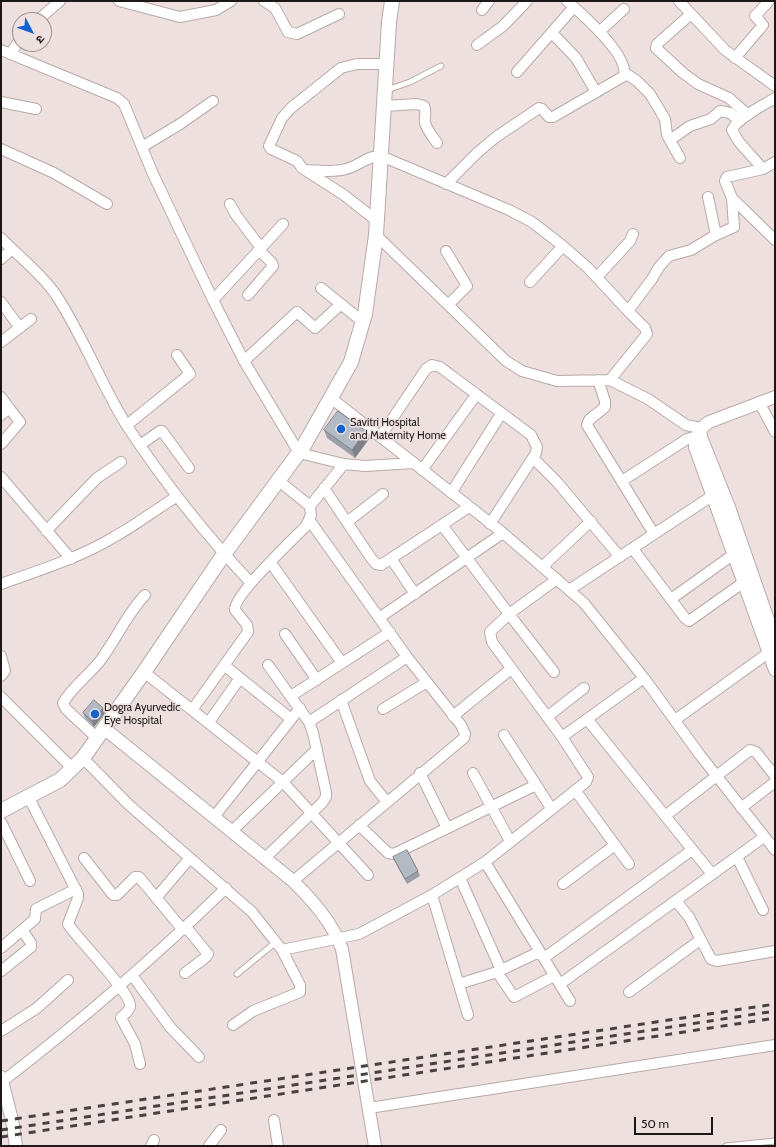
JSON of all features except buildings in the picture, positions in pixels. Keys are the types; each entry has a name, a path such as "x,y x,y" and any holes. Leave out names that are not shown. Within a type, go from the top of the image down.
{"main road":[{"path":"1,811 29,798 60,780 83,758 144,672 224,554 299,453 350,362 363,322 376,228 387,64 388,22 392,1"}],"street":[{"path":"47,12 60,1"},
{"path":"119,1 180,17 216,10 231,1"},
{"path":"264,1 275,8 288,32 292,34 297,34 339,14"},
{"path":"482,10 489,1"},
{"path":"477,45 503,26 527,1"},
{"path":"679,1 735,58 775,86"},
{"path":"735,58 763,25 755,16 769,1"},
{"path":"517,72 552,33 571,4 600,31 616,52 625,73 637,81 650,94 665,119 666,132 680,158"},
{"path":"600,31 624,9"},
{"path":"691,14 657,44 656,48 683,73 698,84 729,98 744,118"},
{"path":"552,33 576,58 596,92"},
{"path":"6,52 117,98 127,108 164,199 213,300 244,361 299,453 344,464 418,466"},
{"path":"387,64 357,64 341,68 305,96 282,118 270,148 297,161 305,170 344,195 506,361 522,371 557,381 610,380 648,399 700,433 734,554 772,649 775,670"},
{"path":"446,184 477,153 496,137 539,108 542,109 549,117 553,117 621,78 625,73"},
{"path":"771,167 735,135 733,127 775,98"},
{"path":"142,147 180,124 213,101"},
{"path":"1,102 36,109"},
{"path":"384,106 417,104 424,106 426,109 424,121 437,143"},
{"path":"670,140 690,126 710,119 720,111 744,118"},
{"path":"1,149 54,173 107,204"},
{"path":"305,170 340,171 348,169 372,157 381,156 397,161 446,184 509,210 532,222 563,246 597,277 645,328 647,334 610,380"},
{"path":"628,311 659,267 669,256 691,250 716,235 734,227 732,198 725,181 727,177 771,167"},
{"path":"708,197 716,235"},
{"path":"732,198 774,236"},
{"path":"230,204 273,266 248,295"},
{"path":"213,300 283,224"},
{"path":"597,277 630,241 633,234"},
{"path":"1,238 35,271 55,295 140,445 176,496 224,554 251,583"},
{"path":"530,282 563,246"},
{"path":"1,259 12,250"},
{"path":"446,251 467,286 450,304"},
{"path":"321,288 363,322"},
{"path":"1,302 20,328"},
{"path":"244,361 297,312 315,328 341,304"},
{"path":"1,342 31,319"},
{"path":"127,424 190,374 177,355"},
{"path":"380,437 426,369 432,365 440,367 535,440 537,447 533,458 490,524"},
{"path":"598,380 605,401 605,407 589,420 587,425 654,534"},
{"path":"418,466 476,395"},
{"path":"1,397 5,411 20,422 1,444"},
{"path":"622,481 687,439 700,433 709,422 775,397"},
{"path":"331,398 503,533 557,579 598,619 741,808 775,850"},
{"path":"759,402 775,432"},
{"path":"451,493 501,414"},
{"path":"140,445 162,431 189,468"},
{"path":"533,458 558,482 620,556"},
{"path":"46,531 97,478 121,462"},
{"path":"310,506 344,464"},
{"path":"1,477 71,559"},
{"path":"192,710 249,631 247,625 234,607 251,583 310,521 312,511 310,506 279,481"},
{"path":"324,488 376,564 381,565 392,560 469,507"},
{"path":"569,590 717,493"},
{"path":"717,493 775,640"},
{"path":"347,522 383,494"},
{"path":"1,584 71,559 116,537 176,496"},
{"path":"293,881 338,844 386,801 464,738 464,729 407,657 310,521"},
{"path":"542,567 591,521"},
{"path":"442,525 554,672"},
{"path":"379,618 503,533"},
{"path":"633,549 685,618 689,621 744,582"},
{"path":"671,599 734,554"},
{"path":"392,560 415,594"},
{"path":"271,563 342,663"},
{"path":"279,946 359,934 432,895 485,862 551,808 586,782 588,776 562,737 492,642 490,632 509,614 557,579"},
{"path":"145,595 132,610 114,641 102,657 63,703 66,709 232,831 293,881 320,910 338,938 342,949 375,1146"},
{"path":"291,696 390,632"},
{"path":"285,634 317,680"},
{"path":"675,720 772,649"},
{"path":"1,656 5,671 1,676"},
{"path":"309,722 407,657"},
{"path":"264,858 312,814 326,797 317,750 309,722 268,665"},
{"path":"225,666 291,719"},
{"path":"453,716 511,669"},
{"path":"144,672 283,782 338,844 368,875"},
{"path":"209,722 240,678"},
{"path":"562,737 644,678"},
{"path":"383,709 427,682"},
{"path":"547,717 584,688"},
{"path":"1,697 72,768"},
{"path":"342,700 370,780 386,801"},
{"path":"214,817 300,708"},
{"path":"587,719 712,874"},
{"path":"504,735 551,808"},
{"path":"232,831 317,750"},
{"path":"665,816 746,752 753,750 775,776"},
{"path":"83,758 128,804 189,859 226,888 252,912 279,946 300,985 300,992 246,1014 233,1025"},
{"path":"473,772 510,841"},
{"path":"420,773 446,828"},
{"path":"741,808 775,782"},
{"path":"358,825 390,854 394,854 536,784"},
{"path":"575,790 629,864"},
{"path":"29,798 76,889 78,898 68,924 119,986 130,1004 130,1009 122,1016 122,1021 135,1044 140,1064"},
{"path":"1,822 30,881"},
{"path":"460,878 499,970 514,997 557,980 676,901 764,837"},
{"path":"563,884 615,845"},
{"path":"459,984 541,955 692,850"},
{"path":"737,857 763,910"},
{"path":"84,858 113,895 116,895 137,876 208,954 185,973"},
{"path":"156,898 189,859"},
{"path":"485,862 570,1001"},
{"path":"16,1146 2,1079 65,1033 185,928 226,888"},
{"path":"1,948 36,918 36,909 76,889"},
{"path":"432,895 468,1015"},
{"path":"676,901 686,913 709,957 714,961 775,951"},
{"path":"1,971 31,947 31,943 22,930"},
{"path":"630,992 700,940"},
{"path":"132,975 170,1027 199,1057"},
{"path":"1,1031 37,1008 68,980"},
{"path":"368,1108 775,1045"},
{"path":"274,1120 278,1146"},
{"path":"209,1146 221,1130"}],"lane":[{"path":"384,91 410,82 441,66"},
{"path":"237,974 279,946"},
{"path":"726,1146 775,1141"}],"railway":[{"path":"1,1121 775,1004"},
{"path":"1,1130 775,1011"},
{"path":"1,1137 775,1018"}],"place":[{"name":"Savitri Hospital and Maternity Home","path":"341,429"},
{"name":"Dogra Ayurvedic Eye Hospital","path":"95,714"}]}
